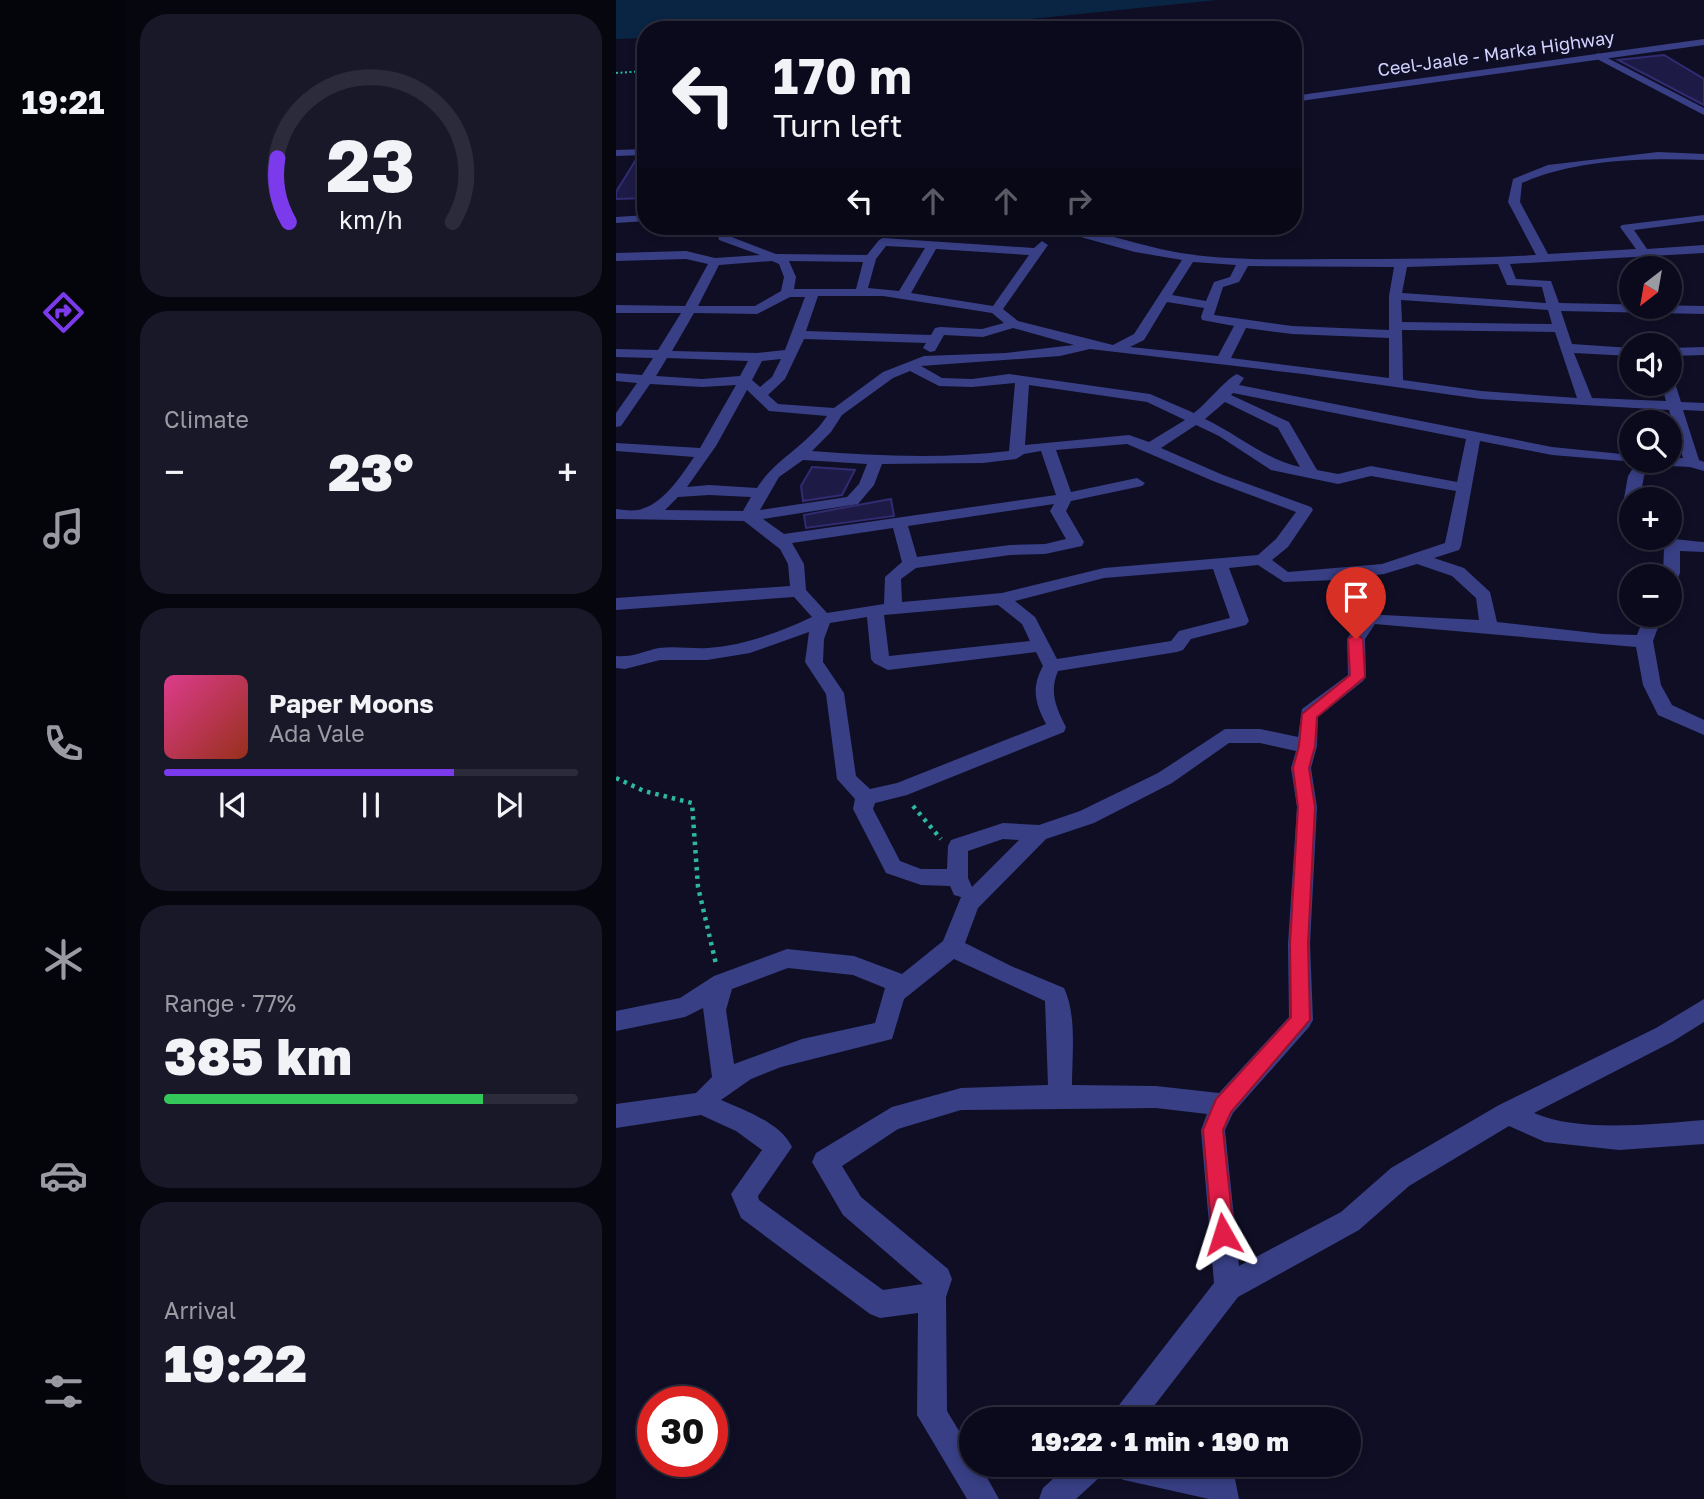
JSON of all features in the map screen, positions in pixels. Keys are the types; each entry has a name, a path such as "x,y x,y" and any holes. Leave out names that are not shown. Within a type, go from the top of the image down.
{"street":[{"name":"Ceel-Jaale - Marka Highway","path":"1302,98 1704,42"},
{"path":"1598,56 1704,111"},
{"path":"616,153 637,152"},
{"path":"1542,257 1514,202 1517,181 1548,168 1658,155 1704,157"},
{"path":"1642,250 1626,228 1704,218"},
{"path":"616,220 637,219"},
{"path":"723,235 723,239 778,257 784,262 790,277 787,293"},
{"path":"996,310 1050,235"},
{"path":"1086,235 1189,258 1244,262 1401,264 1595,256 1642,250 1704,248"},
{"path":"862,292 870,259 883,242 1036,252"},
{"path":"901,296 915,281 921,263 933,245"},
{"path":"616,257 686,255 715,262 778,257 870,259"},
{"path":"1116,349 1139,337 1189,258"},
{"path":"1502,260 1511,282 1547,284 1586,402"},
{"path":"616,424 648,379 690,310 715,262"},
{"path":"1244,262 1235,279 1218,285 1207,317 1292,330 1561,328"},
{"path":"1396,384 1395,296 1401,264"},
{"path":"616,309 757,310 787,293 862,292 996,310 1013,324 1090,345 1116,349 1223,360 1481,395 1704,407"},
{"path":"760,395 778,379 799,335 803,316 813,293"},
{"path":"1395,296 1556,307 1704,310"},
{"path":"1164,298 1211,305"},
{"path":"918,363 940,331 983,332 1013,324"},
{"path":"1223,360 1242,324"},
{"path":"799,335 935,339"},
{"path":"748,516 774,474 800,455 826,429 837,412 888,375 918,363 1060,352 1090,345"},
{"path":"1566,348 1619,351"},
{"path":"1682,352 1704,351"},
{"path":"616,353 757,357 789,354"},
{"path":"645,514 675,493 704,453 733,408 757,357"},
{"path":"800,455 876,460 983,459 1016,455 1016,379 1006,357"},
{"path":"918,363 939,382 972,383 1016,379 1150,398 1224,433 1276,467 1310,471 1338,479 1371,471 1464,488"},
{"path":"1152,447 1196,419 1226,392 1246,363"},
{"path":"616,377 702,383 745,380 774,408 837,412"},
{"path":"1226,392 1552,451 1619,458"},
{"path":"1226,392 1284,425 1310,471"},
{"path":"1672,396 1698,465"},
{"path":"1666,410 1675,405"},
{"path":"1262,559 1284,577 1337,575 1384,569 1453,546 1474,435"},
{"path":"616,662 625,663 660,653 707,654 750,647 786,636 823,619 884,609 1002,599 1104,573 1262,559 1282,543 1305,510 1218,478 1129,439 1017,451"},
{"path":"1046,446 1065,498"},
{"path":"616,447 704,453"},
{"path":"616,514 748,516 852,501 866,485 876,460"},
{"path":"783,539 1065,498 1137,483"},
{"path":"675,493 709,490 761,493"},
{"path":"1043,645 990,655 951,655 888,664 880,659 884,609 893,576 911,563 1010,550 1045,549 1076,542 1058,510 1065,498"},
{"path":"748,516 783,539 798,563 798,591 823,619"},
{"path":"899,521 911,563"},
{"path":"1682,544 1704,547"},
{"path":"1418,558 1458,572 1484,596 1489,626"},
{"path":"866,797 900,790 1057,727 1042,689 1044,679 1052,666 1177,646 1185,635 1240,621 1219,564"},
{"path":"616,604 798,591"},
{"path":"1002,599 1030,621 1052,666"},
{"path":"1228,1287 1213,1130 1224,1105 1301,1020 1299,944 1307,807 1301,768 1307,746 1309,714 1357,677 1356,639 1370,618 1489,626 1603,640 1644,641"},
{"path":"823,619 815,639 814,662 835,692 847,779 866,797"},
{"path":"1649,627 1644,641 1652,685 1665,710 1704,728"},
{"path":"969,903 957,878 958,846 1003,831 1039,834 1087,817 1166,778 1225,736 1260,736 1307,746"},
{"path":"866,797 863,809 893,867 921,877 957,878"},
{"path":"616,1116 702,1102 725,1082 754,1066 851,1037 884,1032 894,993 952,947 969,903 1039,834"},
{"path":"952,947 1003,974 1056,995 1060,1033 1060,1096"},
{"path":"616,1021 685,1007 722,983 788,958 854,966 904,985"},
{"path":"722,983 713,1010 725,1082"},
{"path":"1135,1407 1228,1287 1350,1221 1401,1177 1508,1113 1664,1035 1704,1009"},
{"path":"984,1499 932,1415 932,1297 938,1279 852,1206 825,1163 892,1119 961,1099 1156,1097 1224,1105"},
{"path":"702,1102 745,1123 779,1147 744,1194 750,1209 880,1304 932,1297"},
{"path":"1508,1113 1545,1130 1619,1138 1704,1132"},
{"path":"1054,1499 1077,1477"},
{"path":"1183,1477 1223,1485 1224,1499"}],"path":[{"path":"616,73 637,72"},
{"path":"1337,575 1359,599 1370,618"},
{"path":"616,778 644,791 692,803 698,887 722,983"},
{"path":"900,790 938,837 958,846"}],"water":[{"path":"616,0 1217,0 1011,21 637,21 637,38 616,39"}],"building":[{"path":"1664,55 1704,79 1704,105 1618,60"},
{"path":"637,158 637,198 616,199 616,192"},
{"path":"812,467 855,470 842,495 803,501 801,486"},
{"path":"891,499 894,516 806,528 804,515"}],"route":[{"path":"1223,1234 1213,1130 1224,1105 1301,1020 1299,944 1307,807 1301,768 1307,746 1309,714 1357,677 1356,639"}]}
